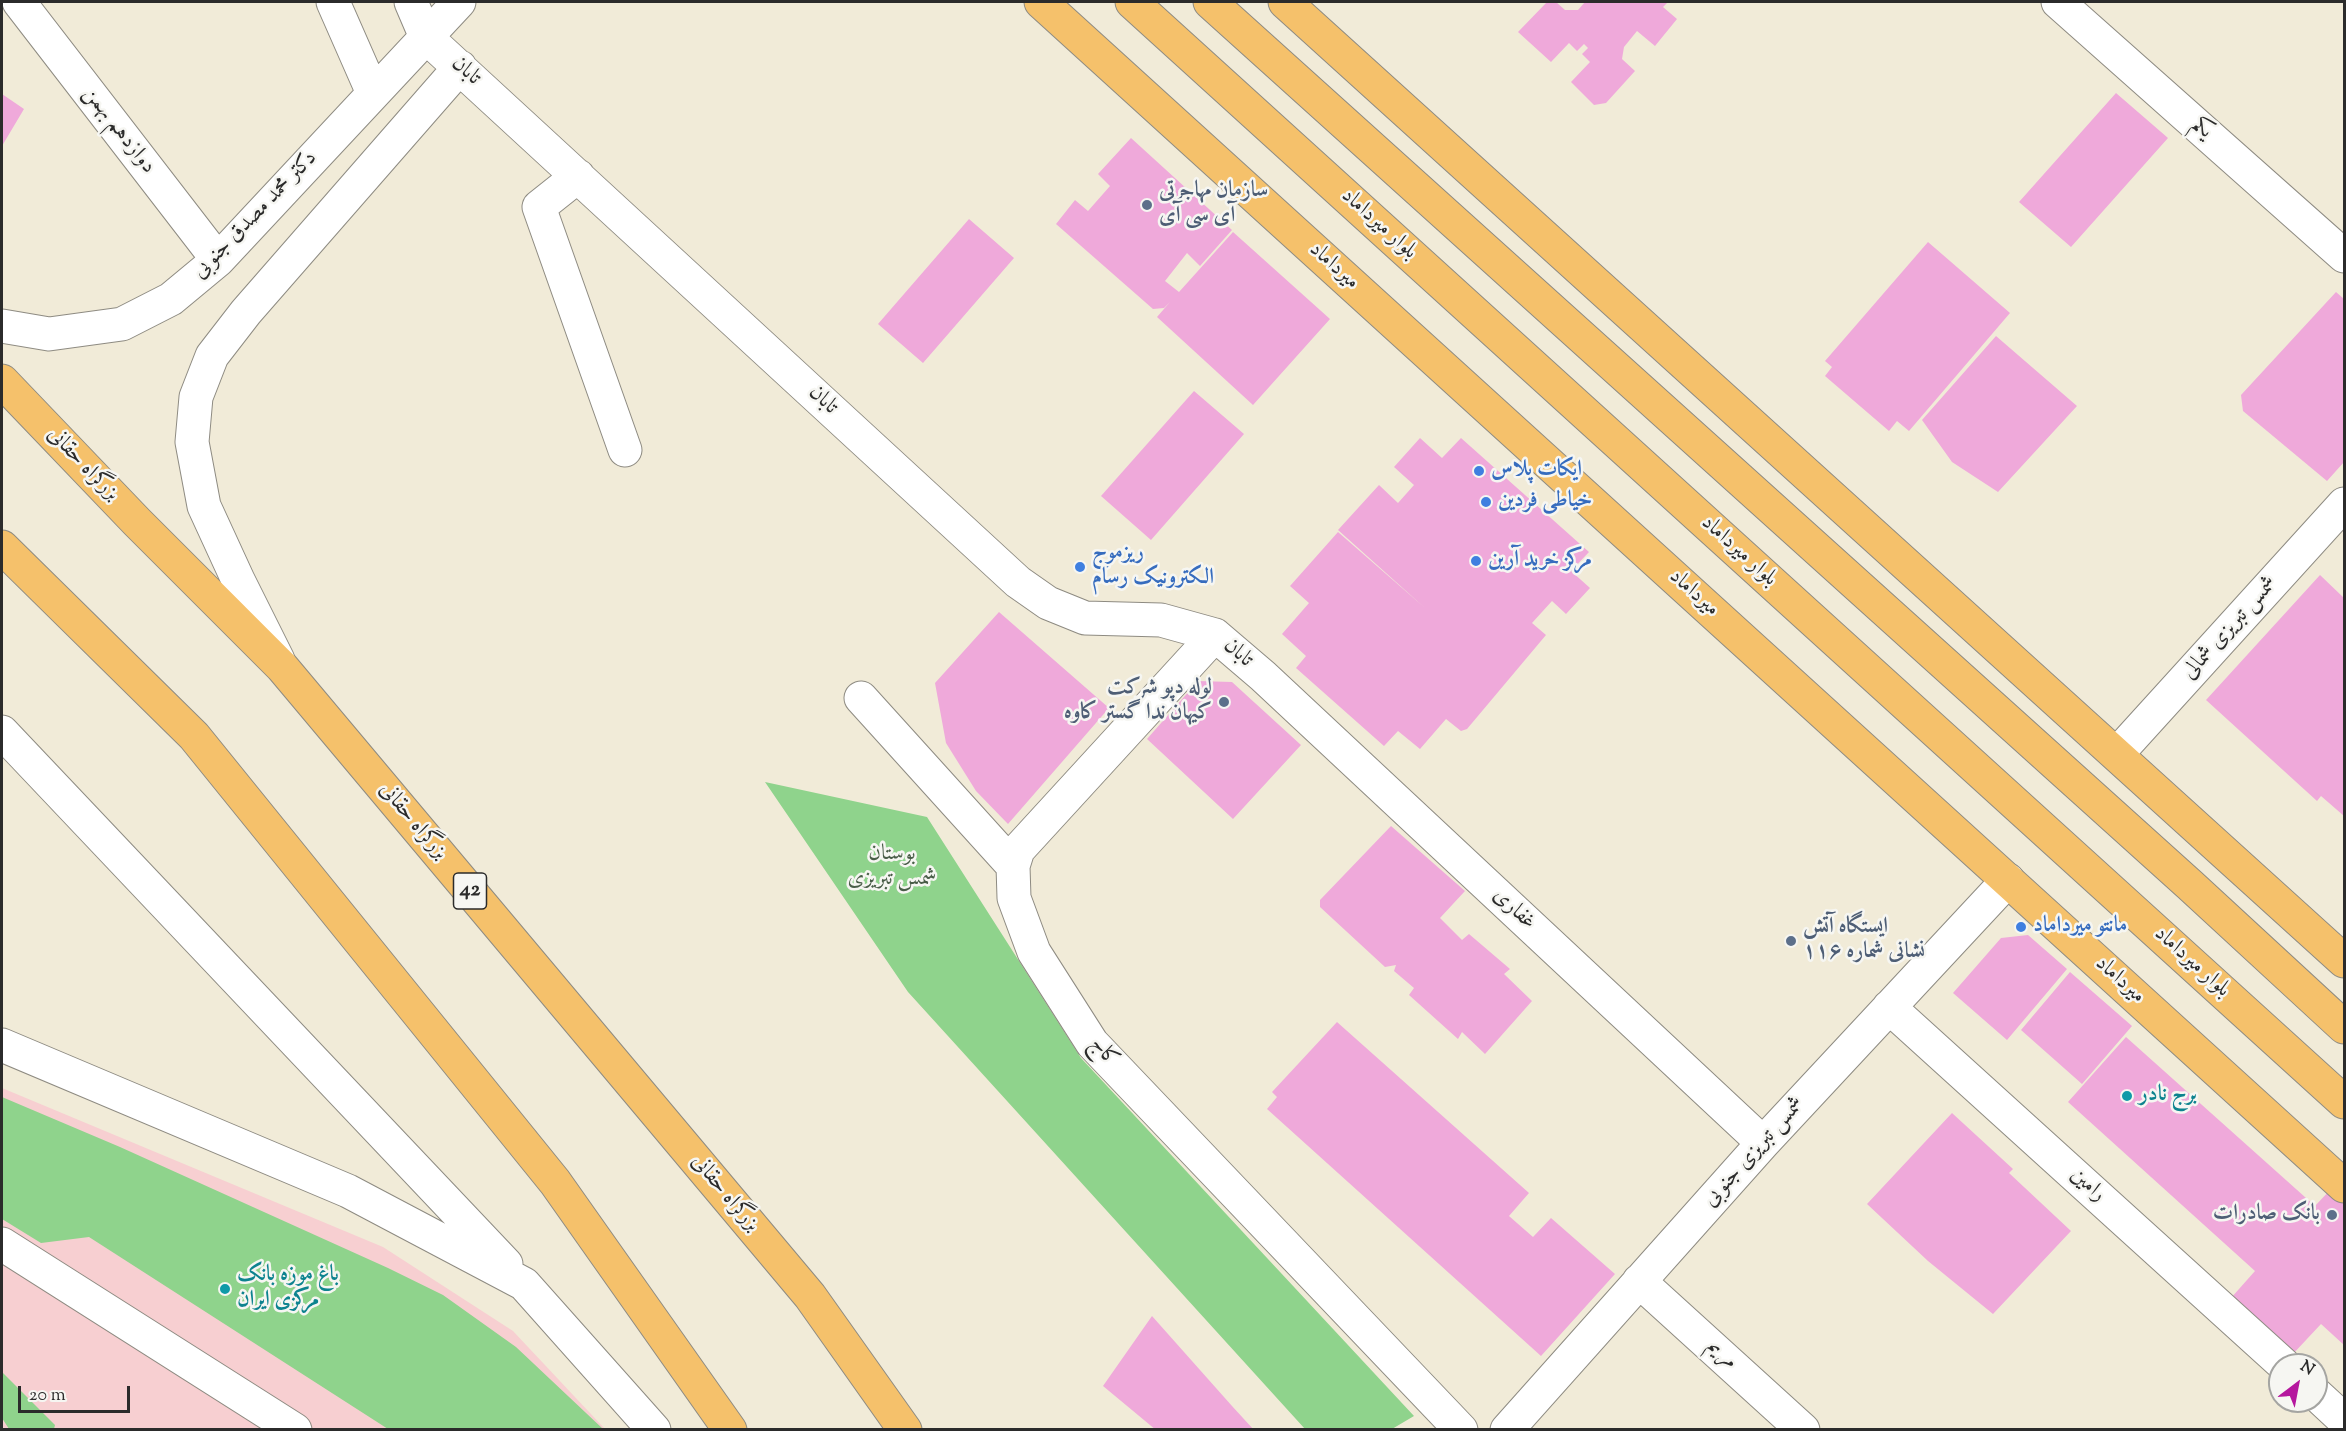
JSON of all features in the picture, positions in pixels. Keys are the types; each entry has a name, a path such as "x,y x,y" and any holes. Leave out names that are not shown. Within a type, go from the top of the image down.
{"main road":[{"name":"میرداماد","path":"1041,2 2344,1186"},
{"name":"بلوار میرداماد","path":"1132,2 2344,1102"},
{"path":"1210,2 2190,885 2344,1027"},
{"path":"1285,2 2344,961"},
{"name":"بزرگراه حقانی","path":"2,381 145,530 282,667 810,1296 905,1430"},
{"path":"2,547 194,736 555,1182 730,1430"},
{"path":"2190,885 2344,961"}],"street":[{"name":"دوازدهم بهمن","path":"19,2 218,260"},
{"path":"333,2 373,93"},
{"path":"411,2 426,37"},
{"name":"دکتر محمد مصدق جنوبی","path":"2,326 49,334 122,324 171,298 218,260 459,2"},
{"name":"یکم","path":"2058,2 2344,256"},
{"name":"تابان","path":"426,37 1018,582 1048,603 1085,618 1161,620 1215,635 1263,676"},
{"path":"282,667 204,506 192,442 196,397 212,356 246,312 460,67"},
{"path":"578,176 539,207 625,450"},
{"name":"شمس تبریزی شمالی","path":"2117,754 2344,504"},
{"path":"1013,866 1018,850 1215,635"},
{"name":"غفارى","path":"1263,676 1763,1143"},
{"path":"861,698 1013,866"},
{"path":"2,732 524,1284 654,1430"},
{"name":"کاج","path":"1013,866 1014,898 1034,952 1092,1043 1461,1430"},
{"name":"شمس تبریزی جنوبی","path":"1507,1430 1763,1143 2007,880"},
{"name":"رامین","path":"1889,1007 2271,1353"},
{"path":"2,1045 348,1191 524,1284"},
{"path":"2,1244 295,1430"},
{"name":"مریم","path":"1639,1281 1803,1430"},
{"path":"2328,1405 2344,1419"}],"shaded area":[{"name":"باغ موزه بانک مرکزی ایران","path":"2,1088 383,1247 513,1331 605,1429 2,1429"}],"green space":[{"name":"بوستان شمس تبریزی","path":"765,782 927,817 1081,1058 1414,1416 1392,1429 1305,1429 908,992"},
{"path":"2,1097 120,1147 443,1295 516,1347 603,1429 388,1429 89,1237 41,1243 2,1219"},
{"path":"2,1372 55,1425 54,1429 9,1429 2,1418"}],"building":[{"path":"1547,2 1556,2 1565,10 1578,10 1585,2 1668,2 1663,7 1677,19 1655,46 1637,31 1624,47 1622,59 1635,71 1606,103 1594,105 1571,82 1590,62 1582,54 1588,48 1584,44 1577,51 1569,43 1551,62 1518,32"},
{"path":"2116,93 2168,138 2071,247 2019,202"},
{"path":"2,94 24,109 2,146"},
{"path":"1131,138 1232,230 1200,266 1187,253 1165,281 1179,292 1233,232 1330,319 1253,405 1157,317 1170,302 1164,308 1153,309 1056,224 1075,200 1088,211 1110,186 1098,174"},
{"path":"969,219 1014,258 923,363 878,324"},
{"path":"1928,242 2010,313 1909,431 1897,421 1889,431 1825,376 1832,367 1825,361"},
{"path":"2336,292 2344,299 2344,462 2327,481 2243,411 2241,395"},
{"path":"1996,336 2077,406 1998,492 1952,462 1922,420"},
{"path":"1194,391 1244,434 1151,540 1101,496"},
{"path":"1420,438 1442,458 1461,438 1589,552 1571,571 1590,588 1566,614 1552,601 1532,623 1546,635 1467,729 1461,731 1446,719 1420,749 1398,731 1384,746 1296,668 1306,656 1282,634 1309,603 1290,586 1338,532 1425,608 1338,530 1379,485 1398,503 1414,485 1394,467"},
{"path":"2320,575 2344,598 2344,816 2321,796 2317,801 2206,700"},
{"path":"999,612 1109,708 1008,824 976,791 946,743 935,683"},
{"path":"1198,681 1232,682 1301,745 1233,819 1147,739"},
{"path":"1391,826 1465,891 1440,918 1462,940 1469,934 1510,969 1504,974 1532,1001 1485,1054 1462,1032 1458,1039 1409,995 1414,988 1394,971 1396,965 1385,967 1320,907 1320,900"},
{"path":"2028,935 2067,969 2007,1040 1953,993 2001,938"},
{"path":"2070,972 2132,1026 2082,1084 2021,1030"},
{"path":"1337,1022 1529,1193 1509,1216 1533,1237 1551,1218 1615,1274 1541,1356 1267,1109 1277,1097 1272,1092"},
{"path":"2126,1037 2315,1206 2331,1189 2344,1202 2344,1345 2321,1324 2294,1353 2290,1353 2231,1298 2255,1271 2068,1102"},
{"path":"1952,1113 2013,1169 2009,1173 2071,1231 1993,1314 1928,1261 1867,1204"},
{"path":"1152,1316 1254,1430 1156,1430 1103,1386"}],"place":[{"name":"سازمان مهاجرتی آی سی آی","path":"1147,205"},
{"name":"ایکات پلاس","path":"1479,471"},
{"name":"خیاطی فردین","path":"1486,502"},
{"name":"مرکز خرید آرین","path":"1476,561"},
{"name":"ریزموج الکترونیک رسام","path":"1080,567"},
{"name":"لوله دپو شرکت کیهان ندا گستر کاوه","path":"1224,702"},
{"name":"مانتو میرداماد","path":"2021,927"},
{"name":"ایستگاه آتش نشانی شماره ۱۱۶","path":"1791,941"},
{"name":"برج نادر","path":"2127,1096"},
{"name":"بانک صادرات","path":"2332,1215"},
{"name":"باغ موزه بانک مرکزی ایران","path":"225,1289"}]}
